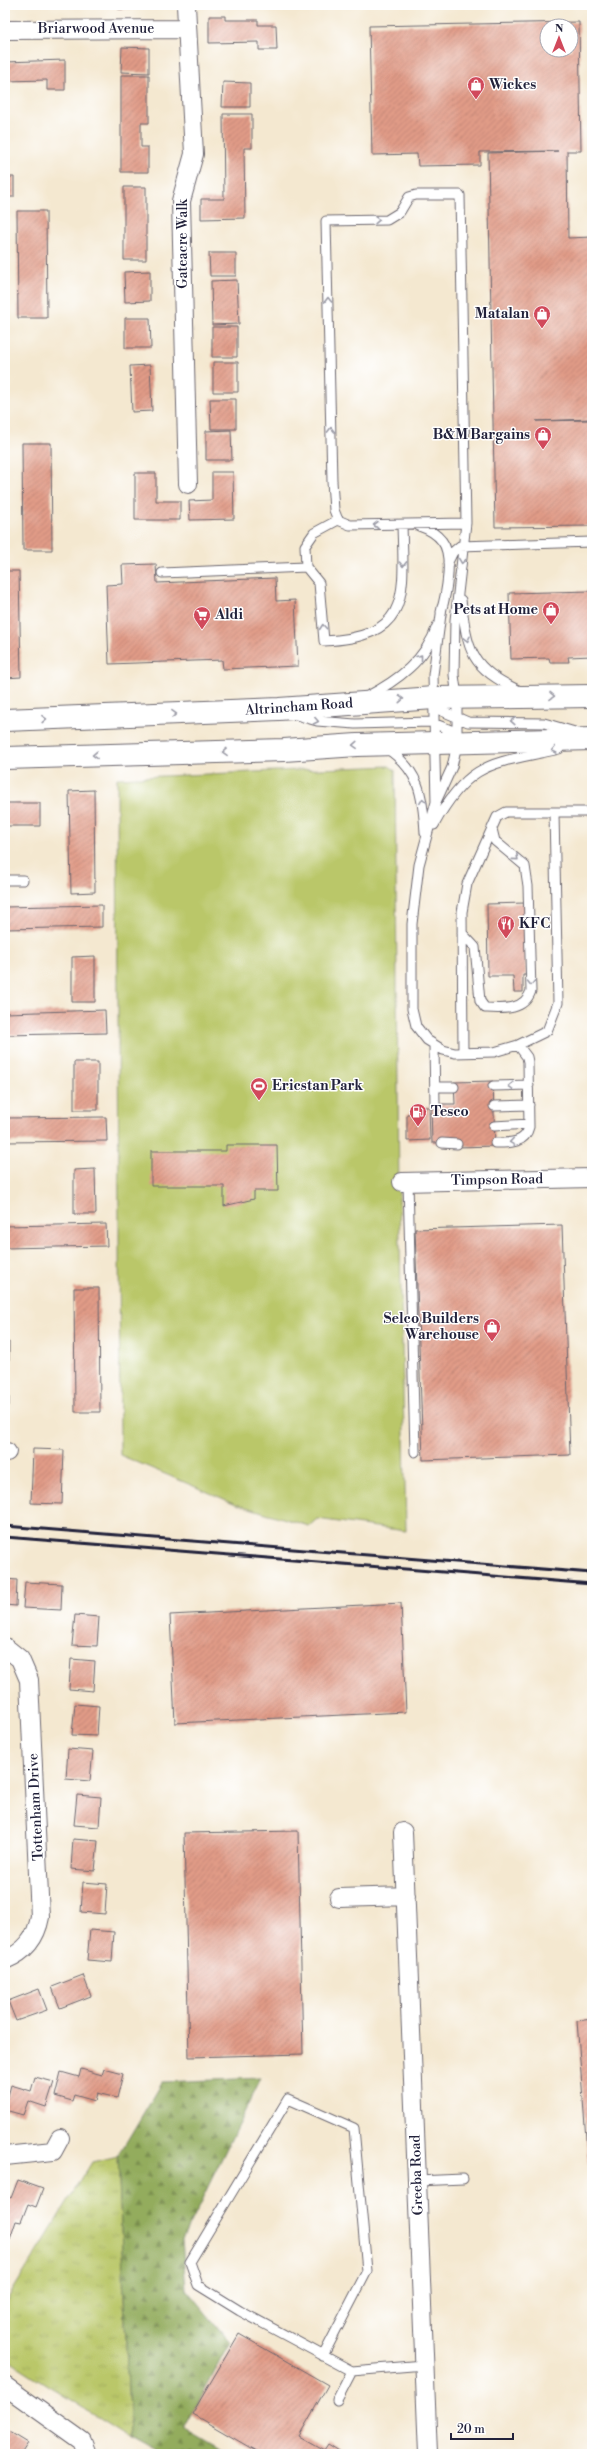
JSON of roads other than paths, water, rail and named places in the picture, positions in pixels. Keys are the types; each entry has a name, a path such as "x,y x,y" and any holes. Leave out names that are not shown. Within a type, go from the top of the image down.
{"highway":[{"name":"Altrincham Road","path":"5,720 279,709 354,703 435,703 457,707 529,696 592,696"},
{"path":"5,758 284,750 381,745 446,736 592,738"}],"street":[{"name":"Gateacre Walk","path":"186,5 186,29 194,154 181,201 188,484"},
{"name":"Briarwood Avenue","path":"5,30 186,29"},
{"name":"Timpson Road","path":"405,1182 592,1178"},
{"name":"Tottenham Drive","path":"5,1647 20,1659 29,1680 40,1917 36,1933 28,1947 5,1960"},
{"name":"Greeba Road","path":"403,1832 428,2454"},
{"path":"339,1898 406,1896"},
{"path":"5,2156 53,2151 60,2138"},
{"path":"5,2386 82,2441 87,2454"}],"lane":[{"path":"466,522 415,525 350,525 338,520 334,510 332,481 326,221 387,220 400,212 409,197 460,195 466,522 459,587 454,667 457,707 446,736 436,802 419,865 414,905 412,1008 416,1026 434,1046 443,1050 463,1052 494,1052 518,1045 546,1031 558,1003 554,813"},
{"path":"338,520 314,533 305,546 306,568 319,583 324,641 348,640 372,634 388,622 398,603 403,579 402,525"},
{"path":"415,525 431,531 443,542 448,562 433,675 435,703 446,736 452,767 436,802"},
{"path":"448,562 456,549 464,546 592,542"},
{"path":"162,573 306,568"},
{"path":"459,587 466,642 474,658 490,674 529,696"},
{"path":"354,703 379,690 416,663 429,646 442,607"},
{"path":"457,707 468,722 544,724 592,738"},
{"path":"279,709 317,721 446,736"},
{"path":"426,840 446,803 466,781 478,771 514,757 592,738"},
{"path":"381,745 402,761 412,772 422,793 426,840"},
{"path":"463,1052 462,912 467,884 497,817 506,812 592,812"},
{"path":"462,934 475,947 480,1001 485,1008 515,1008 524,1003 531,991 528,886 525,866 495,841 492,829"},
{"path":"5,880 23,880"},
{"path":"495,1143 518,1141 527,1134 529,1124 529,1085 527,1057 518,1045"},
{"path":"434,1046 435,1104"},
{"path":"493,1086 529,1085"},
{"path":"435,1087 454,1087"},
{"path":"494,1106 529,1105"},
{"path":"494,1126 529,1124"},
{"path":"442,1143 457,1144"},
{"path":"405,1182 415,1452"},
{"path":"323,2356 367,2271 354,2128 288,2099 190,2262 198,2285 240,2311 323,2356 352,2371 424,2365"},
{"path":"417,2182 463,2179"},
{"path":"337,2400 352,2371"}],"railway":[{"path":"5,1526 592,1573"},
{"path":"5,1537 592,1584"}],"place":[{"name":"Wickes","path":"476,100"},
{"name":"Matalan","path":"542,329"},
{"name":"B&M Bargains","path":"543,450"},
{"name":"Pets at Home","path":"551,625"},
{"name":"Aldi","path":"202,630"},
{"name":"KFC","path":"506,939"},
{"name":"Ericstan Park","path":"259,1101"},
{"name":"Tesco","path":"418,1127"},
{"name":"Selco Builders Warehouse","path":"492,1342"}]}
